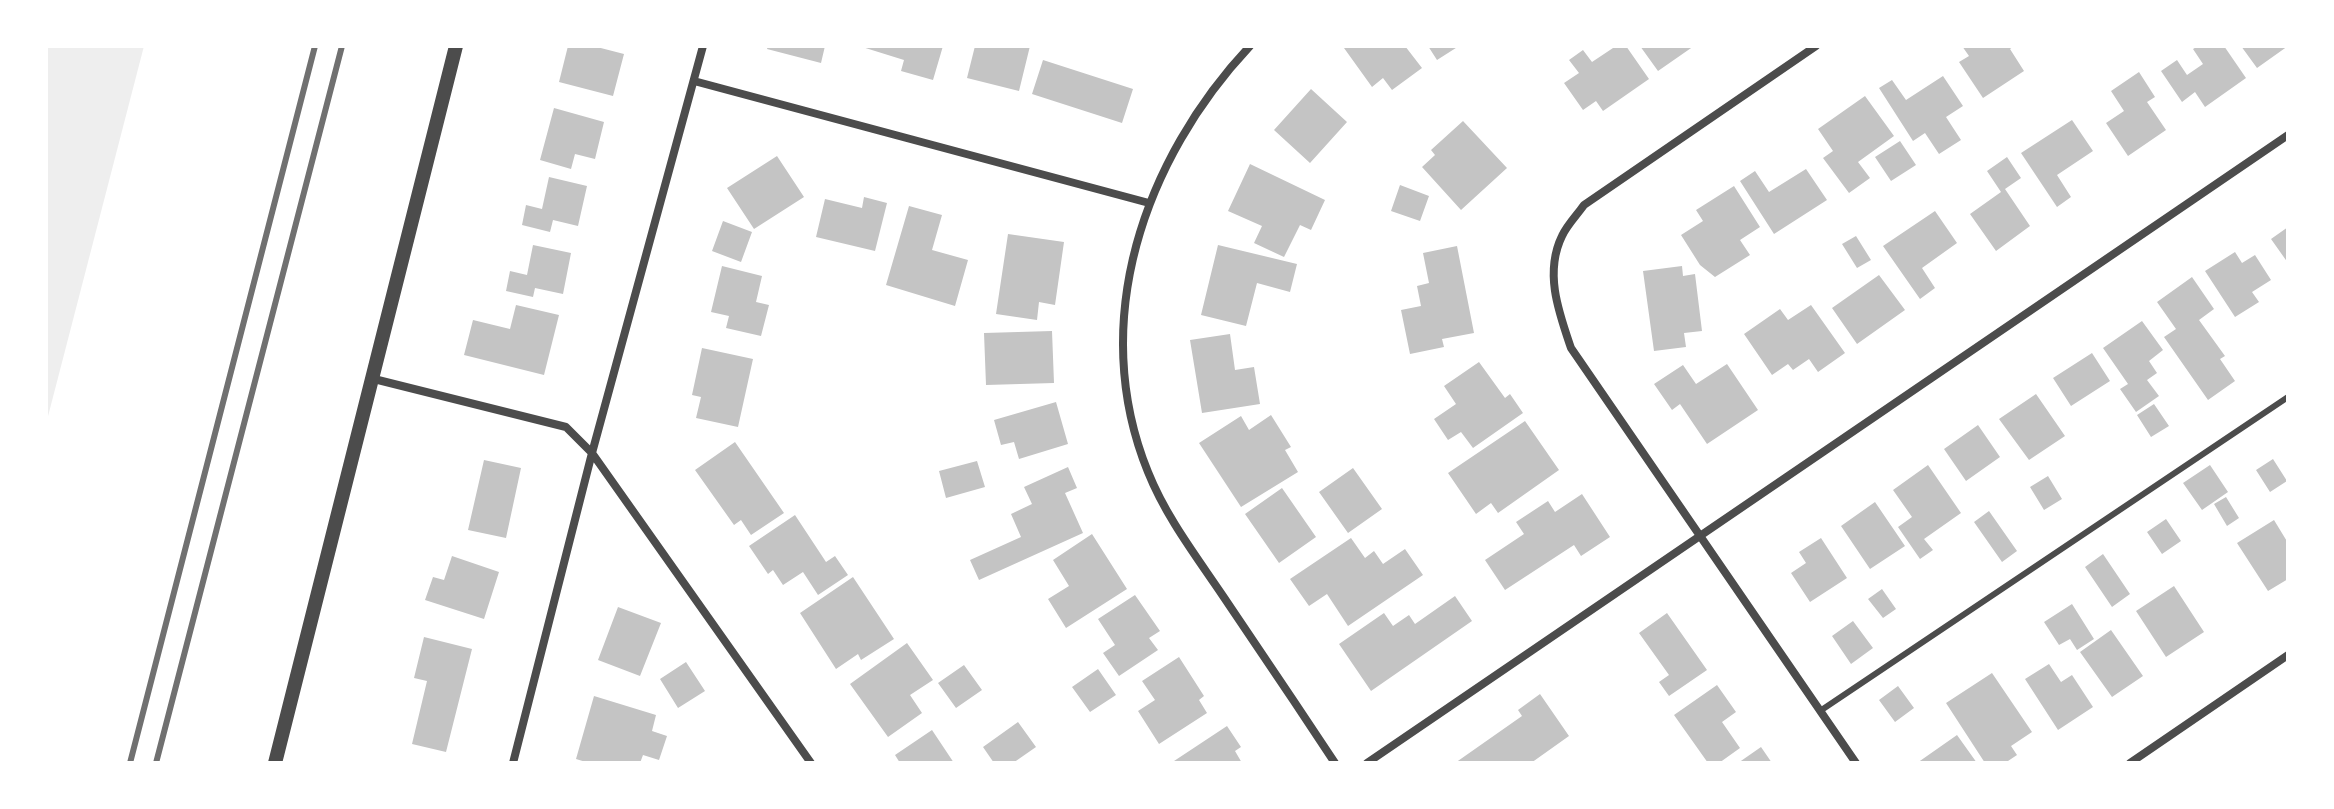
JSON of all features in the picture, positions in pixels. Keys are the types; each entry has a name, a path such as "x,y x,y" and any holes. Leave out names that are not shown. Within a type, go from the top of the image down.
{"street":[{"path":"275,763 456,46"},
{"path":"513,763 592,453 703,46"},
{"path":"1250,46 1225,72 1186,129 1149,203 1132,252 1125,301 1123,365 1132,422 1148,471 1173,521 1335,763"},
{"path":"1816,46 1584,205 1561,237 1553,273 1557,308 1571,348 1856,763"},
{"path":"694,81 1149,203"},
{"path":"1367,763 2288,135"},
{"path":"374,379 566,427 592,453 811,763"},
{"path":"2130,763 2288,655"}],"lane":[{"path":"1820,711 2288,397"}],"shaded area":[{"path":"46,46 144,46 46,424"}],"building":[{"path":"568,46 593,46 624,54 613,96 559,82"},
{"path":"768,46 825,46 821,63 767,49"},
{"path":"859,46 943,46 933,80 901,71 904,60"},
{"path":"975,46 1030,46 1019,91 967,78"},
{"path":"1405,46 1422,68 1392,90 1383,78 1372,87 1344,48"},
{"path":"1428,46 1459,46 1437,60"},
{"path":"1616,46 1626,46 1649,79 1603,111 1596,101 1583,110 1564,83 1579,73 1569,60 1583,50 1592,62"},
{"path":"1640,46 1694,46 1658,71"},
{"path":"1962,46 2014,46 2010,49 2024,71 1983,98 1959,62 1969,56"},
{"path":"2198,46 2224,46 2246,78 2205,107 2195,92 2182,102 2161,71 2177,60 2187,75 2203,64 2193,49"},
{"path":"2241,46 2288,46 2257,68"},
{"path":"1043,60 1133,89 1122,123 1032,94"},
{"path":"2139,72 2155,97 2147,102 2166,130 2128,156 2106,123 2124,111 2111,91"},
{"path":"1943,76 1963,106 1946,117 1961,140 1939,154 1925,133 1913,141 1879,88 1892,80 1906,100"},
{"path":"1311,89 1347,122 1310,163 1274,130"},
{"path":"1865,96 1894,136 1858,162 1870,178 1849,193 1823,158 1833,151 1818,129"},
{"path":"554,108 604,122 595,159 575,154 571,169 540,160"},
{"path":"2072,120 2093,151 2057,175 2071,197 2057,207 2021,153"},
{"path":"1463,121 1507,168 1461,210 1422,167 1435,155 1431,150"},
{"path":"1900,141 1916,165 1891,181 1875,157"},
{"path":"777,156 804,197 754,229 727,188"},
{"path":"2007,157 2021,178 2005,189 2030,226 1996,251 1970,214 2001,192 1987,171"},
{"path":"1250,164 1325,200 1311,230 1300,225 1284,257 1254,243 1262,226 1228,211"},
{"path":"1806,169 1827,200 1774,234 1740,181 1755,171 1769,192"},
{"path":"549,177 587,186 578,226 553,220 550,232 522,225 526,205 542,209"},
{"path":"1400,185 1429,196 1420,221 1391,211"},
{"path":"1734,186 1760,227 1740,240 1750,255 1715,277 1700,265 1681,235 1703,221 1696,210"},
{"path":"864,197 887,203 875,251 816,237 825,199 862,208"},
{"path":"909,206 942,215 932,250 968,260 955,306 886,285"},
{"path":"1935,211 1957,243 1922,268 1935,288 1920,299 1883,246"},
{"path":"723,221 752,232 741,262 712,251"},
{"path":"2288,227 2288,263 2271,239"},
{"path":"1008,234 1064,242 1055,305 1039,302 1037,320 996,314"},
{"path":"1856,236 1871,260 1857,268 1842,244"},
{"path":"533,245 571,253 563,294 535,288 533,297 506,291 510,271 527,275"},
{"path":"1218,245 1297,264 1290,292 1257,283 1246,326 1201,315"},
{"path":"1457,246 1474,333 1442,339 1444,347 1410,354 1401,310 1421,306 1417,286 1429,283 1423,253"},
{"path":"2235,252 2242,263 2255,255 2271,280 2252,292 2259,302 2235,317 2205,271"},
{"path":"722,266 762,276 756,302 769,305 761,336 726,328 729,316 711,312"},
{"path":"1682,266 1683,276 1695,274 1702,331 1684,333 1686,347 1654,351 1643,271"},
{"path":"1879,275 1905,310 1857,344 1832,308"},
{"path":"2192,277 2214,309 2199,320 2225,356 2220,359 2235,381 2208,400 2164,337 2176,329 2157,302"},
{"path":"516,305 559,315 544,375 464,355 473,320 510,329"},
{"path":"1811,305 1845,353 1818,372 1809,359 1793,370 1788,364 1772,375 1744,334 1780,309 1788,320"},
{"path":"2142,321 2163,350 2149,361 2157,373 2147,380 2159,396 2136,412 2120,389 2128,384 2103,348"},
{"path":"1052,331 1054,383 986,385 984,333"},
{"path":"1230,334 1235,370 1254,367 1260,404 1202,413 1190,340"},
{"path":"702,348 753,359 738,427 696,418 701,397 692,395"},
{"path":"2092,353 2110,381 2071,406 2053,378"},
{"path":"1479,362 1505,398 1510,394 1523,413 1473,448 1461,432 1448,440 1434,419 1456,404 1444,386"},
{"path":"1727,364 1758,410 1707,444 1680,404 1672,410 1654,384 1683,365 1696,384"},
{"path":"2036,394 2065,436 2029,460 1999,419"},
{"path":"1056,402 1068,444 1019,459 1014,442 1001,445 994,420"},
{"path":"2154,404 2169,426 2151,437 2137,415"},
{"path":"1271,415 1291,447 1285,450 1298,472 1241,507 1199,443 1241,416 1249,430"},
{"path":"1525,421 1559,470 1498,513 1491,503 1476,514 1448,473"},
{"path":"1978,425 2000,457 1966,481 1944,449"},
{"path":"735,442 784,513 751,535 741,520 734,525 695,470"},
{"path":"2273,459 2287,481 2270,492 2256,470"},
{"path":"484,460 521,468 506,538 468,530"},
{"path":"977,461 985,487 946,498 939,471"},
{"path":"1928,465 1961,513 1924,539 1933,550 1920,559 1898,527 1912,517 1893,490"},
{"path":"2210,465 2228,492 2202,510 2183,483"},
{"path":"1068,467 1077,488 1065,493 1083,533 979,580 970,560 1021,537 1011,514 1032,504 1024,487"},
{"path":"1353,468 1382,509 1348,533 1319,492"},
{"path":"2048,476 2062,499 2044,510 2030,487"},
{"path":"1282,488 1316,537 1279,563 1245,514"},
{"path":"1582,494 1610,537 1581,556 1574,545 1505,590 1485,560 1524,534 1516,522 1548,501 1555,512"},
{"path":"2226,497 2239,518 2227,526 2214,504"},
{"path":"1875,502 1905,546 1870,569 1841,526"},
{"path":"1989,511 2017,551 2002,562 1974,522"},
{"path":"795,515 826,562 835,556 848,575 818,595 803,572 783,585 773,570 768,574 749,546"},
{"path":"2166,519 2181,541 2162,554 2147,532"},
{"path":"2274,520 2288,543 2288,579 2268,591 2237,543"},
{"path":"1092,534 1127,589 1066,628 1048,599 1069,586 1053,560"},
{"path":"1351,538 1365,558 1374,551 1383,564 1405,549 1423,575 1348,626 1327,594 1309,606 1290,579"},
{"path":"1821,538 1847,578 1810,602 1791,573 1806,563 1799,552"},
{"path":"2103,554 2130,594 2112,607 2085,567"},
{"path":"452,556 499,572 484,619 425,600 433,577 444,580"},
{"path":"853,577 894,639 861,660 858,654 836,669 800,613"},
{"path":"2174,586 2204,632 2166,657 2136,611"},
{"path":"1882,589 1896,609 1883,618 1868,599"},
{"path":"1135,595 1160,631 1149,638 1158,650 1119,676 1103,653 1115,645 1098,619"},
{"path":"1455,596 1472,621 1371,691 1339,644 1384,613 1393,626 1409,615 1415,624"},
{"path":"2072,604 2094,639 2077,650 2070,639 2059,645 2044,622"},
{"path":"618,607 661,623 640,676 598,660"},
{"path":"1667,613 1707,670 1669,696 1659,682 1669,675 1639,633"},
{"path":"1853,621 1873,648 1851,664 1832,636"},
{"path":"2111,630 2143,676 2112,697 2080,652"},
{"path":"424,637 472,649 446,752 412,744 427,681 414,678"},
{"path":"907,643 933,680 910,695 922,713 888,737 850,684"},
{"path":"1179,657 1204,696 1199,700 1207,713 1159,744 1138,711 1155,700 1142,681"},
{"path":"686,662 705,691 678,708 660,679"},
{"path":"2049,664 2061,682 2072,675 2093,707 2058,730 2025,679"},
{"path":"964,665 982,690 956,708 938,683"},
{"path":"1098,669 1116,695 1090,712 1072,687"},
{"path":"1992,673 2032,732 2011,746 2017,755 2005,763 1985,763 1946,703"},
{"path":"1717,685 1736,712 1722,722 1740,748 1719,763 1708,763 1674,715"},
{"path":"1898,686 1914,708 1895,722 1879,700"},
{"path":"1540,694 1569,736 1531,763 1455,763 1522,716 1518,710"},
{"path":"594,696 656,715 652,731 667,736 659,760 643,755 640,763 589,763 576,759"},
{"path":"1018,722 1036,747 1013,763 994,763 983,747"},
{"path":"1227,726 1241,747 1235,751 1242,763 1171,763"},
{"path":"932,730 954,763 900,763 895,755"},
{"path":"1957,735 1977,763 1917,763"},
{"path":"1761,747 1772,763 1738,763"}],"railway":[{"path":"130,763 315,46"},
{"path":"156,763 342,46"}]}
